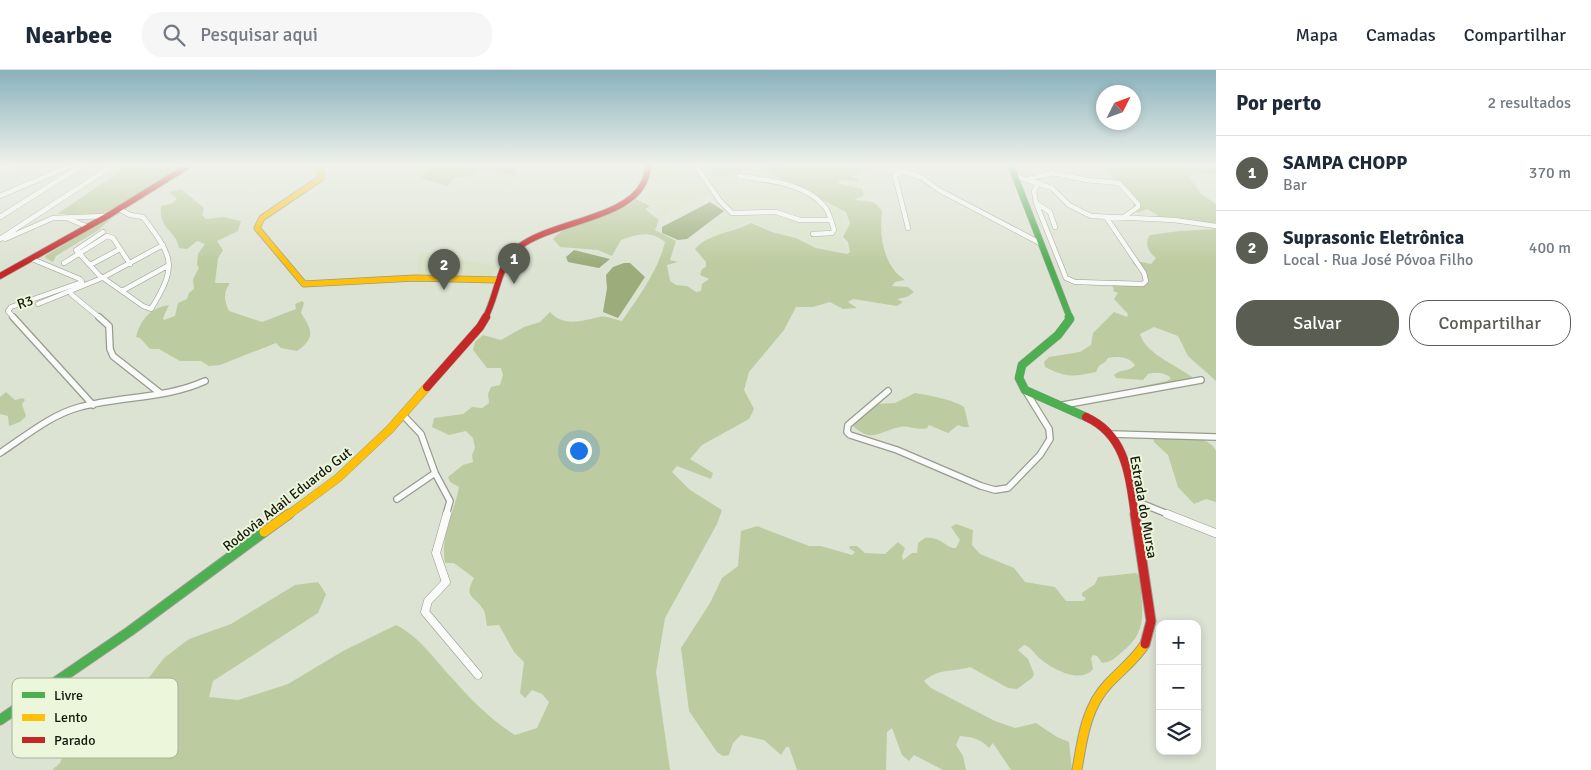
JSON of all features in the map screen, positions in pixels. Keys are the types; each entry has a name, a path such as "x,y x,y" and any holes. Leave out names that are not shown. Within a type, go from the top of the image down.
{"street":[{"path":"0,217 29,199"},
{"path":"0,240 62,199"},
{"path":"0,276 136,199"},
{"path":"291,199 262,218 257,228 264,239 302,282 312,284 425,278 496,280"},
{"name":"Rodovia Adail Eduardo Gut","path":"63,678 304,505 370,450 403,416 480,327 493,303 496,280 509,258 532,238 556,227 592,217 626,202 629,199"},
{"path":"718,199 732,213 776,212 800,220 831,220"},
{"path":"813,199 825,206 834,230 832,233 813,234"},
{"path":"901,199 908,228"},
{"path":"956,199 1040,243"},
{"path":"888,391 848,425 847,432 849,435 858,440 897,450 995,490 1008,488 1040,455 1050,439 1049,429 1019,380 1018,371 1062,331 1070,319 1066,304 1023,199"},
{"path":"1035,199 1066,278 1075,282 1143,284 1146,281 1144,274 1106,217"},
{"path":"1063,199 1069,205 1081,212 1106,217 1124,216 1216,226"},
{"path":"1124,216 1138,207 1138,204 1133,199"},
{"path":"1036,203 1050,212 1055,227"},
{"path":"103,232 76,250 105,278 143,306 152,309 158,298 169,265 167,250 144,217 130,215 120,209"},
{"path":"27,222 43,221 64,216 89,220 109,215"},
{"path":"0,240 64,219 88,227"},
{"path":"38,226 43,221"},
{"path":"10,233 16,235"},
{"path":"64,262 107,236 113,238 130,264"},
{"path":"38,304 71,294 105,278 162,245"},
{"path":"90,265 120,249"},
{"name":"R3","path":"32,259 80,279 82,282 73,287 11,307 8,310 93,405"},
{"path":"122,291 169,265"},
{"path":"71,294 80,305 95,313 109,326 110,349 113,356 160,393"},
{"path":"1,310 11,307"},
{"path":"1061,405 1202,380"},
{"path":"0,453 59,415 93,405 188,388 205,381"},
{"name":"Estrada do Mursa","path":"1025,390 1097,422 1111,434 1124,458 1133,500 1151,622 1150,635 1138,658 1110,681 1098,696 1085,729 1077,770"},
{"path":"403,416 421,434 436,473 450,501 436,553 446,582 428,601 425,612 450,645 478,676"},
{"path":"1111,434 1216,437"},
{"path":"397,500 436,473"},
{"path":"1133,500 1215,533"},
{"name":"Rodovia Adail Eduardo Gut","path":"0,720 12,712"}],"shaded area":[{"path":"80,199 133,199 104,213 92,216 57,214"},
{"path":"177,199 193,199 204,208 202,215 206,219 223,217 241,221 238,231 217,241 223,250 218,258 215,283 230,283 225,297 229,311 262,322 296,309 295,304 302,301 304,303 301,313 310,329 310,337 297,351 281,348 276,343 220,365 209,366 201,361 180,361 159,349 150,349 140,338 136,337 147,315 162,306 169,305 163,318 164,320 175,316 178,303 187,299 189,293 194,289 193,279 199,268 197,265 198,254 205,244 197,241 187,249 179,248 175,237 165,225 161,214 161,206 173,203"},
{"path":"636,199 650,206 645,209 659,220 655,230 676,241 670,260 678,262 667,265 670,281 676,285 687,286 696,292 701,291 702,284 709,279 700,275 702,269 706,267 706,262 695,249 714,236 751,223 772,232 796,238 816,248 847,254 850,252 848,242 843,237 850,223 846,212 820,199 857,199 854,200 876,204 882,211 882,240 887,258 892,267 905,280 895,282 892,286 908,287 914,292 907,297 897,299 903,302 897,306 853,299 848,302 857,308 843,309 830,302 813,307 796,307 784,330 749,372 744,390 754,409 749,419 702,445 690,459 713,473 711,479 677,466 672,472 690,490 722,510 717,524 665,618 656,672 670,770 52,770 60,763 62,758 178,758 178,678 149,678 164,658 189,639 231,624 295,585 318,582 326,594 318,613 213,681 209,697 238,700 288,684 343,651 396,625 420,642 474,702 506,729 515,735 537,728 549,702 542,694 532,690 525,698 520,693 524,662 514,652 499,625 487,626 484,611 470,593 474,578 454,563 445,563 444,543 459,487 450,482 448,477 463,465 473,462 472,455 475,448 473,438 466,431 449,435 432,427 434,418 463,414 472,407 482,408 489,403 488,394 491,387 500,385 503,375 501,368 487,368 473,350 475,342 483,335 501,340 524,327 540,322 550,312 561,320 573,322 601,317 622,321 653,273 665,242 660,238 644,234 633,236 621,240 612,256 598,250 560,247 553,239 562,231 572,226 627,206"},
{"path":"642,199 701,199 662,217 649,209 655,206"},
{"path":"713,199 817,199 843,212 841,236 847,248 843,252 811,245 800,237 766,229 751,220 730,231 713,235 708,233 716,229 709,225 729,215"},
{"path":"1130,199 1208,199 1216,204 1216,225 1206,222 1182,223 1155,217 1158,215 1147,209 1138,213 1134,208"},
{"path":"710,202 724,211 687,239 678,240 662,233 662,227"},
{"path":"111,216 114,216 97,231 56,256 53,262 46,258 45,256"},
{"path":"1216,229 1216,381 1188,356 1178,336 1154,327 1140,334 1149,349 1198,382 1196,384 1177,387 1171,390 1166,387 1137,390 1138,387 1167,381 1171,378 1157,373 1148,374 1143,380 1116,378 1114,375 1116,373 1130,369 1135,365 1130,360 1119,357 1108,358 1099,366 1096,372 1081,375 1064,375 1045,367 1044,362 1049,357 1080,352 1091,345 1093,333 1114,312 1127,317 1128,314 1114,299 1118,293 1113,291 1112,286 1142,284 1147,278 1132,262 1151,264 1156,258 1148,247 1147,241 1150,235"},
{"path":"574,250 610,259 599,268 568,262 566,257"},
{"path":"420,251 497,267 490,277 417,276"},
{"path":"630,263 645,277 618,318 603,312 607,288 606,275 613,267"},
{"path":"6,392 15,400 23,398 25,400 22,404 26,416 20,422 9,426 8,416 0,414 0,397"},
{"path":"915,393 934,396 960,404 964,407 969,427 958,425 948,433 929,425 923,429 903,427 871,435 853,426 869,409 877,404 895,403"},
{"path":"1178,436 1197,438 1205,440 1211,445 1216,451 1216,502 1206,499 1194,504 1178,487 1168,455 1154,442 1153,437"},
{"path":"956,524 973,530 972,545 980,554 1014,568 1025,582 1055,587 1066,601 1084,601 1086,598 1082,596 1082,593 1095,584 1098,577 1136,573 1141,577 1142,618 1137,635 1131,643 1110,661 1102,663 1097,656 1093,655 1091,658 1093,669 1087,674 1073,675 1058,670 1044,662 1024,645 1018,650 1028,659 1034,674 1032,678 1017,689 1008,688 970,667 941,672 924,681 931,688 995,721 1015,728 1036,723 1057,737 1069,742 1072,770 1011,770 993,743 989,748 983,742 976,739 960,736 956,745 963,756 966,770 943,770 914,755 909,761 902,755 892,728 887,732 886,770 797,770 789,747 786,747 781,755 764,740 741,735 733,743 729,755 723,756 717,752 689,711 681,648 710,603 722,578 738,566 741,531 757,526 809,546 821,546 852,555 855,552 849,548 850,546 857,546 865,553 885,554 898,542 905,548 902,556 903,560 912,553 917,553 918,543 925,538 936,539 949,547 956,548 960,540 951,527"}],"traffic: fast":[{"path":"1024,199 1070,319 1058,335 1022,365 1019,375 1020,381 1025,390 1086,417"},
{"path":"61,678 130,631 264,532"},
{"path":"0,720 12,712"}],"traffic: slow":[{"path":"291,199 262,218 257,228 304,284 415,278 497,280"},
{"path":"264,532 338,478 390,429 427,387"},
{"path":"1077,770 1086,724 1095,703 1108,684 1133,661 1145,644"}],"traffic: jam":[{"path":"0,276 135,199"},
{"path":"427,387 480,327 493,303 501,270 518,248 543,232 592,217 627,202 630,199"},
{"path":"1086,417 1097,422 1111,434 1119,445 1124,458 1133,500 1151,621 1145,644"}],"place":[{"name":"SAMPA CHOPP","path":"514,284"},
{"name":"Suprasonic Eletrônica","path":"444,290"}]}
